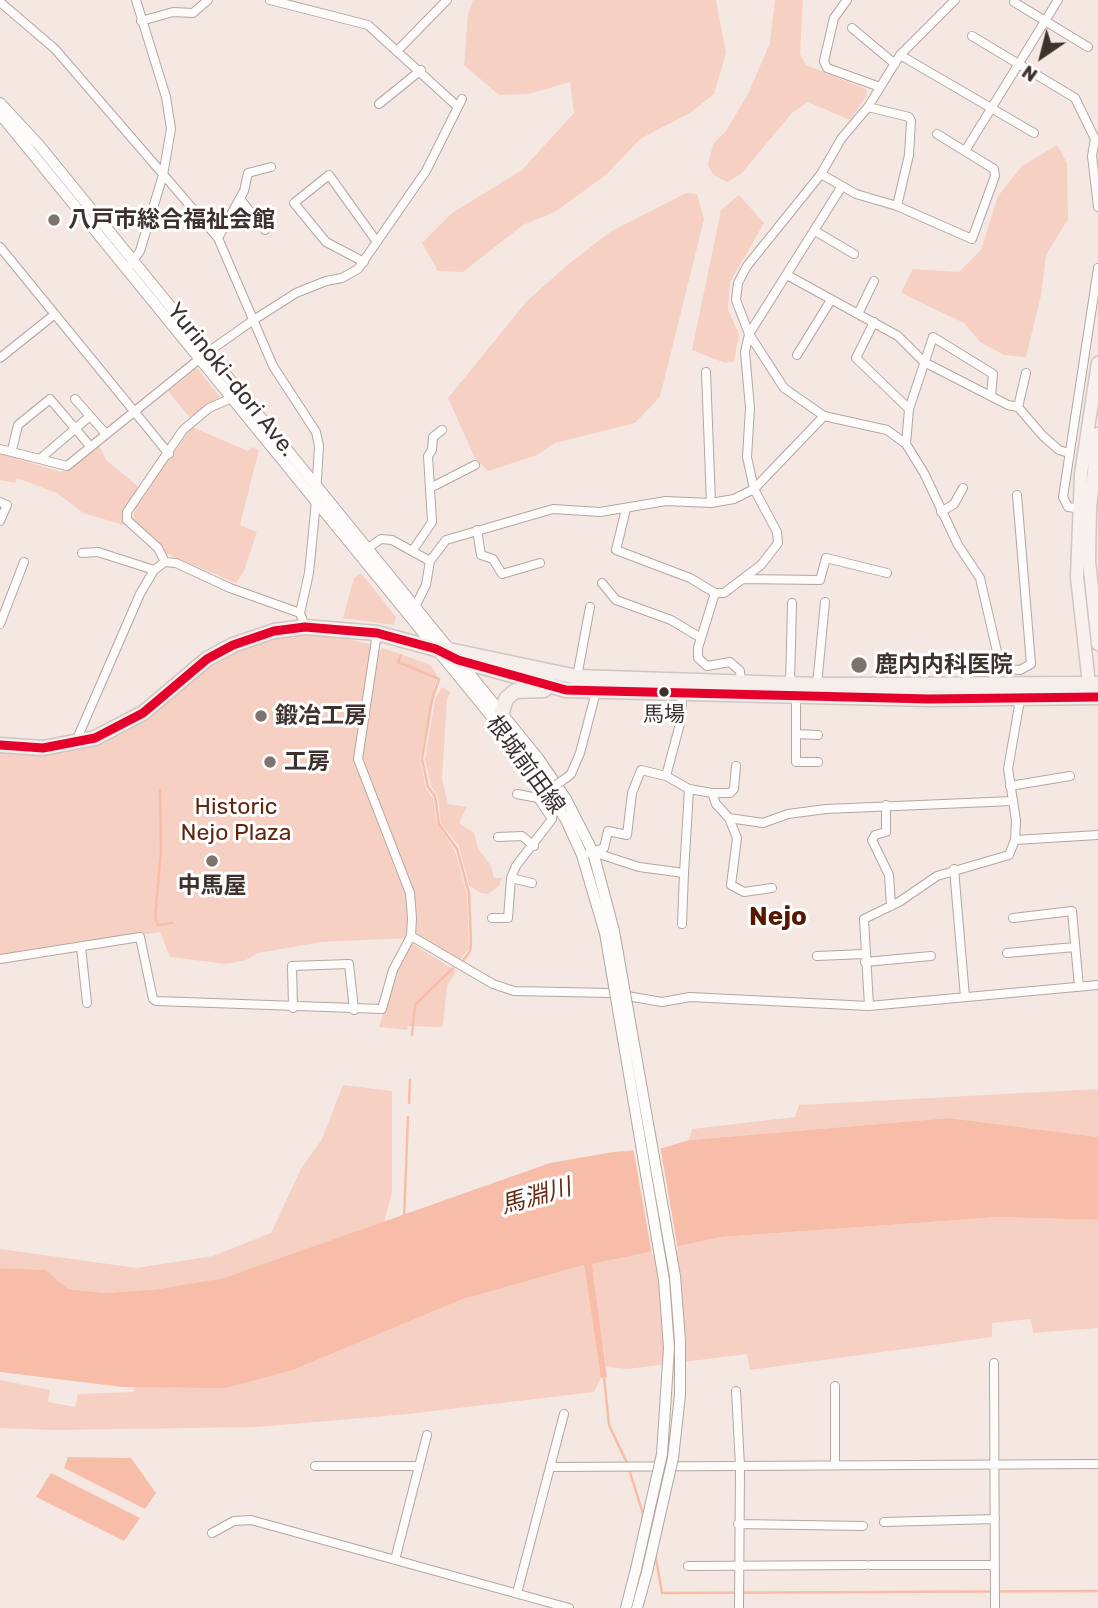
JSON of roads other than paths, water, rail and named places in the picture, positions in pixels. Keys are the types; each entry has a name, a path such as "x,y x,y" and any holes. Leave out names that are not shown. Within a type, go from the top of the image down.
{"highway":[{"path":"0,745 43,748 76,742 119,728 144,713 207,659 233,645 302,620 377,633 566,690"},
{"path":"448,653 577,677 742,689 965,692 1094,690"},
{"path":"793,690 817,685 965,692 1020,699 1094,690"},
{"path":"502,712 506,699 515,691 682,694 742,689"}],"main road":[{"path":"1098,363 1085,444 1085,509 1090,583 1098,644"},
{"path":"1094,690 1077,578 1098,434"}],"street":[{"path":"131,265 163,175 171,129 166,97 136,0"},
{"path":"141,22 173,12 193,13 208,0"},
{"path":"0,449 67,466 204,355 251,321 296,293 342,278 364,262 426,172 460,103 360,21 270,0"},
{"path":"398,50 447,0"},
{"path":"847,0 834,19 824,61 827,68 880,87"},
{"path":"955,0 900,55 868,107 841,139 821,174 747,266 738,284 736,300 749,334 784,388 824,416 887,430 906,444 924,473 941,512 980,578 1001,669"},
{"path":"965,151 1058,0"},
{"path":"0,2 55,49 218,238 251,321 273,366 316,432 316,499 302,620 176,563 165,562 154,570 140,594 76,742"},
{"path":"1014,2 1088,47"},
{"path":"852,28 895,64"},
{"path":"972,36 1075,98 1095,139 1092,156 1096,171 1098,207"},
{"path":"900,55 1034,134"},
{"path":"379,104 421,70"},
{"name":"Yurinoki-dori Ave.","path":"0,103 39,145 204,355 315,482 416,605 448,653"},
{"path":"868,107 909,117 911,121 909,155 897,206"},
{"name":"Yurinoki-dori Ave.","path":"0,114 131,265"},
{"path":"821,174 856,194 897,206 972,239 995,176 994,169 937,134"},
{"path":"218,238 240,199 248,173 271,167"},
{"path":"364,262 326,242 294,203 329,175 377,242"},
{"path":"626,509 616,550 690,578 715,593 724,593 761,565 779,538 754,489 747,457 750,408 745,352 749,334 842,186"},
{"path":"240,199 265,230"},
{"path":"815,230 854,254"},
{"path":"0,247 169,454"},
{"path":"1085,509 1068,507 1063,497 1098,268"},
{"path":"787,275 898,336 924,362 1018,407 1043,436 1059,450 1069,453"},
{"path":"858,314 874,281"},
{"path":"797,355 831,300"},
{"path":"0,358 55,314"},
{"path":"874,323 856,358 909,408"},
{"path":"906,444 909,408 933,337 993,374 992,396"},
{"name":"Yurinoki-dori Ave.","path":"204,355 232,398 448,653"},
{"path":"705,372 711,503"},
{"path":"1018,407 1026,373"},
{"path":"165,562 158,548 127,520 127,512 183,430 220,401 232,398"},
{"path":"12,450 18,425 50,399 90,446"},
{"path":"75,400 106,434"},
{"path":"41,458 90,416"},
{"path":"416,605 426,584 430,561 446,540 545,510 626,509 666,501 711,503 734,499 754,489 824,416"},
{"path":"413,550 432,522 428,456 432,450 433,437 442,430"},
{"path":"430,488 474,465"},
{"path":"941,512 954,504 963,488"},
{"path":"965,692 966,673 973,666 1020,670 1031,664 1017,495"},
{"path":"0,502 7,505 0,521"},
{"path":"477,530 481,555 493,559 502,574 540,563"},
{"path":"368,548 381,539 391,540 430,561"},
{"path":"82,553 97,552 154,570"},
{"path":"743,579 820,580 826,558 887,573"},
{"path":"1,619 24,562"},
{"path":"602,583 617,600 671,620 701,638"},
{"path":"715,593 701,638 698,658 707,666 730,663 740,671 742,689"},
{"path":"817,685 824,602"},
{"path":"792,603 796,762 818,762"},
{"path":"577,677 590,607"},
{"path":"0,959 140,937 153,999 156,1001 293,1008 382,1009 393,970 411,936 410,893 358,759 377,633"},
{"name":"根城前田線","path":"448,653 502,712 566,799 593,852 610,932"},
{"name":"根城前田線","path":"448,653 531,765 566,820 610,932"},
{"path":"517,794 539,797 571,774 580,753 596,692"},
{"path":"666,776 681,720 682,694"},
{"path":"869,1006 864,919 891,906 937,876 1009,855 1015,840 1008,769 1020,699"},
{"path":"796,734 818,735"},
{"path":"582,855 604,848 608,831 627,835 632,793 641,771 666,776 689,789 730,793 734,789 736,766"},
{"path":"1010,786 1070,776"},
{"path":"682,924 689,789"},
{"path":"712,793 716,804 729,818 737,838 731,885 744,892 772,888"},
{"path":"492,918 508,918 511,878 516,866 552,820 539,797"},
{"path":"729,818 763,822 788,814 886,805 1013,802"},
{"path":"886,805 887,832 875,835 872,840 889,875 891,906"},
{"path":"1015,840 1098,835"},
{"path":"498,837 522,836 534,846"},
{"path":"593,852 639,867 684,873"},
{"path":"954,869 965,997"},
{"path":"511,878 532,883"},
{"path":"1013,918 1072,911 1079,987"},
{"path":"610,932 664,1280 669,1348 662,1454 641,1570 637,1608"},
{"path":"411,936 493,984 514,991 610,993 662,1002 690,997 869,1006 1098,985"},
{"path":"81,947 87,1003"},
{"path":"1007,953 1075,947"},
{"path":"817,956 931,956"},
{"path":"293,1008 292,966 349,964 354,1010"},
{"path":"994,1363 995,1608"},
{"path":"835,1386 835,1465"},
{"path":"736,1391 740,1466 739,1608"},
{"path":"517,1593 564,1414"},
{"path":"395,1560 427,1435"},
{"path":"551,1467 1098,1464"},
{"path":"316,1466 419,1466"},
{"path":"884,1522 995,1519"},
{"path":"212,1533 234,1521 251,1520 569,1608"},
{"path":"738,1524 863,1526"},
{"path":"688,1566 994,1565"},
{"path":"626,1608 641,1570"}],"water":[{"name":"馬淵川","path":"949,1118 1098,1137 1098,1220 999,1217 722,1237 592,1264 607,1377 601,1378 584,1265 463,1299 293,1370 226,1388 123,1387 0,1372 0,1268 46,1270 68,1289 106,1293 158,1289 224,1278 550,1163 613,1152 663,1148 689,1140"},
{"path":"68,1457 131,1458 156,1493 145,1509 64,1468"},
{"path":"51,1473 140,1518 124,1541 36,1497"}],"waterway":[{"path":"401,655 398,662 439,679 432,700 422,759 428,787 435,796 439,824 457,849 469,893 471,944 463,961"},
{"path":"160,790 161,851 155,918 158,925 172,923"},
{"path":"412,1035 415,1005 453,968"},
{"path":"409,1103 410,1080"},
{"path":"404,1218 408,1117"},
{"path":"604,1377 609,1425 627,1463"},
{"path":"629,1469 644,1517"},
{"path":"655,1553 662,1593 1098,1591"}],"place":[{"name":"八戸市総合福祉会館","path":"54,220"},
{"name":"鹿内内科医院","path":"859,665"},
{"name":"馬場","path":"664,692"},
{"name":"鍛冶工房","path":"261,716"},
{"name":"工房","path":"270,762"},
{"name":"中馬屋","path":"212,861"}],"district":[{"name":"Nejo","path":"778,917"}],"park label":[{"name":"Historic Nejo Plaza","path":"236,820"}]}
